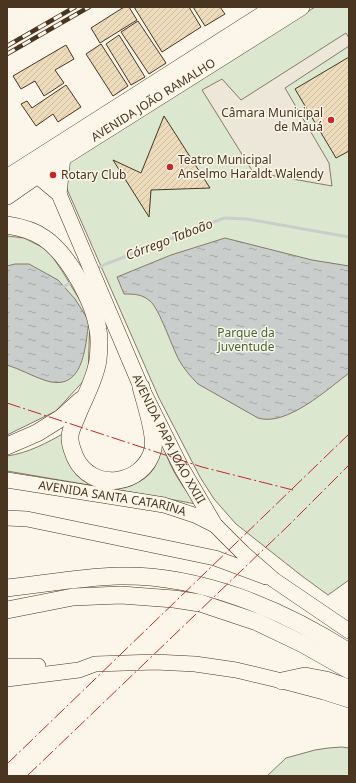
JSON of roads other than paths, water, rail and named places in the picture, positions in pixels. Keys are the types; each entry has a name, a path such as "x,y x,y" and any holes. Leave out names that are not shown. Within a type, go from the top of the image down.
{"highway":[{"name":"AVENIDA JOÃO RAMALHO","path":"12,175 274,7"},
{"name":"AVENIDA JOÃO RAMALHO","path":"7,196 63,157 301,7"},
{"path":"7,225 27,229 44,237 57,250 96,298 99,345 95,371 71,429 70,440 80,466 86,473 96,479 108,482 124,479 140,471 149,460 153,448 153,435 141,387"},
{"path":"7,446 37,433 61,418 85,395"},
{"path":"7,588 79,579 119,576 169,579 200,585 251,602 310,629 349,652"},
{"path":"7,610 73,597 121,595 174,599 200,603 257,622 303,644 349,670"},
{"path":"282,681 305,676 326,680 349,688"}],"main road":[{"name":"AVENIDA PAPA JOÃO XXIII","path":"59,194 63,157"},
{"name":"AVENIDA PAPA JOÃO XXIII","path":"12,175 35,176 59,194 83,250 96,298 181,467 215,525 243,553 274,580 349,631"},
{"name":"AVENIDA SANTA CATARINA","path":"7,480 164,505 197,516 215,525"},
{"path":"7,518 27,519 207,556 274,580"},
{"path":"7,666 155,662 195,664 236,670 324,692 349,700"},
{"path":"7,679 79,670 95,664"}],"water":[{"path":"225,238 312,260 349,266 349,373 306,405 281,417 269,419 258,418 198,384 183,367 179,360 154,305 141,296 135,294 124,294 117,277 171,255"},
{"path":"15,264 29,264 58,280 75,299 89,321 84,355 80,366 75,374 67,380 57,383 44,380 7,365 7,266"}],"waterway":[{"name":"Córrego Taboão","path":"96,269 224,218 247,219 349,237"},
{"name":"Córrego Taboão","path":"61,288 74,281"}],"railway":[{"path":"7,46 75,7"},
{"path":"7,54 89,7"}],"place":[{"name":"Câmara Municipal de Mauá","path":"331,120"},
{"name":"Teatro Municipal Anselmo Haraldt Walendy","path":"170,167"},
{"name":"Rotary Club","path":"53,175"}],"park label":[{"name":"Parque da Juventude","path":"246,340"}]}
